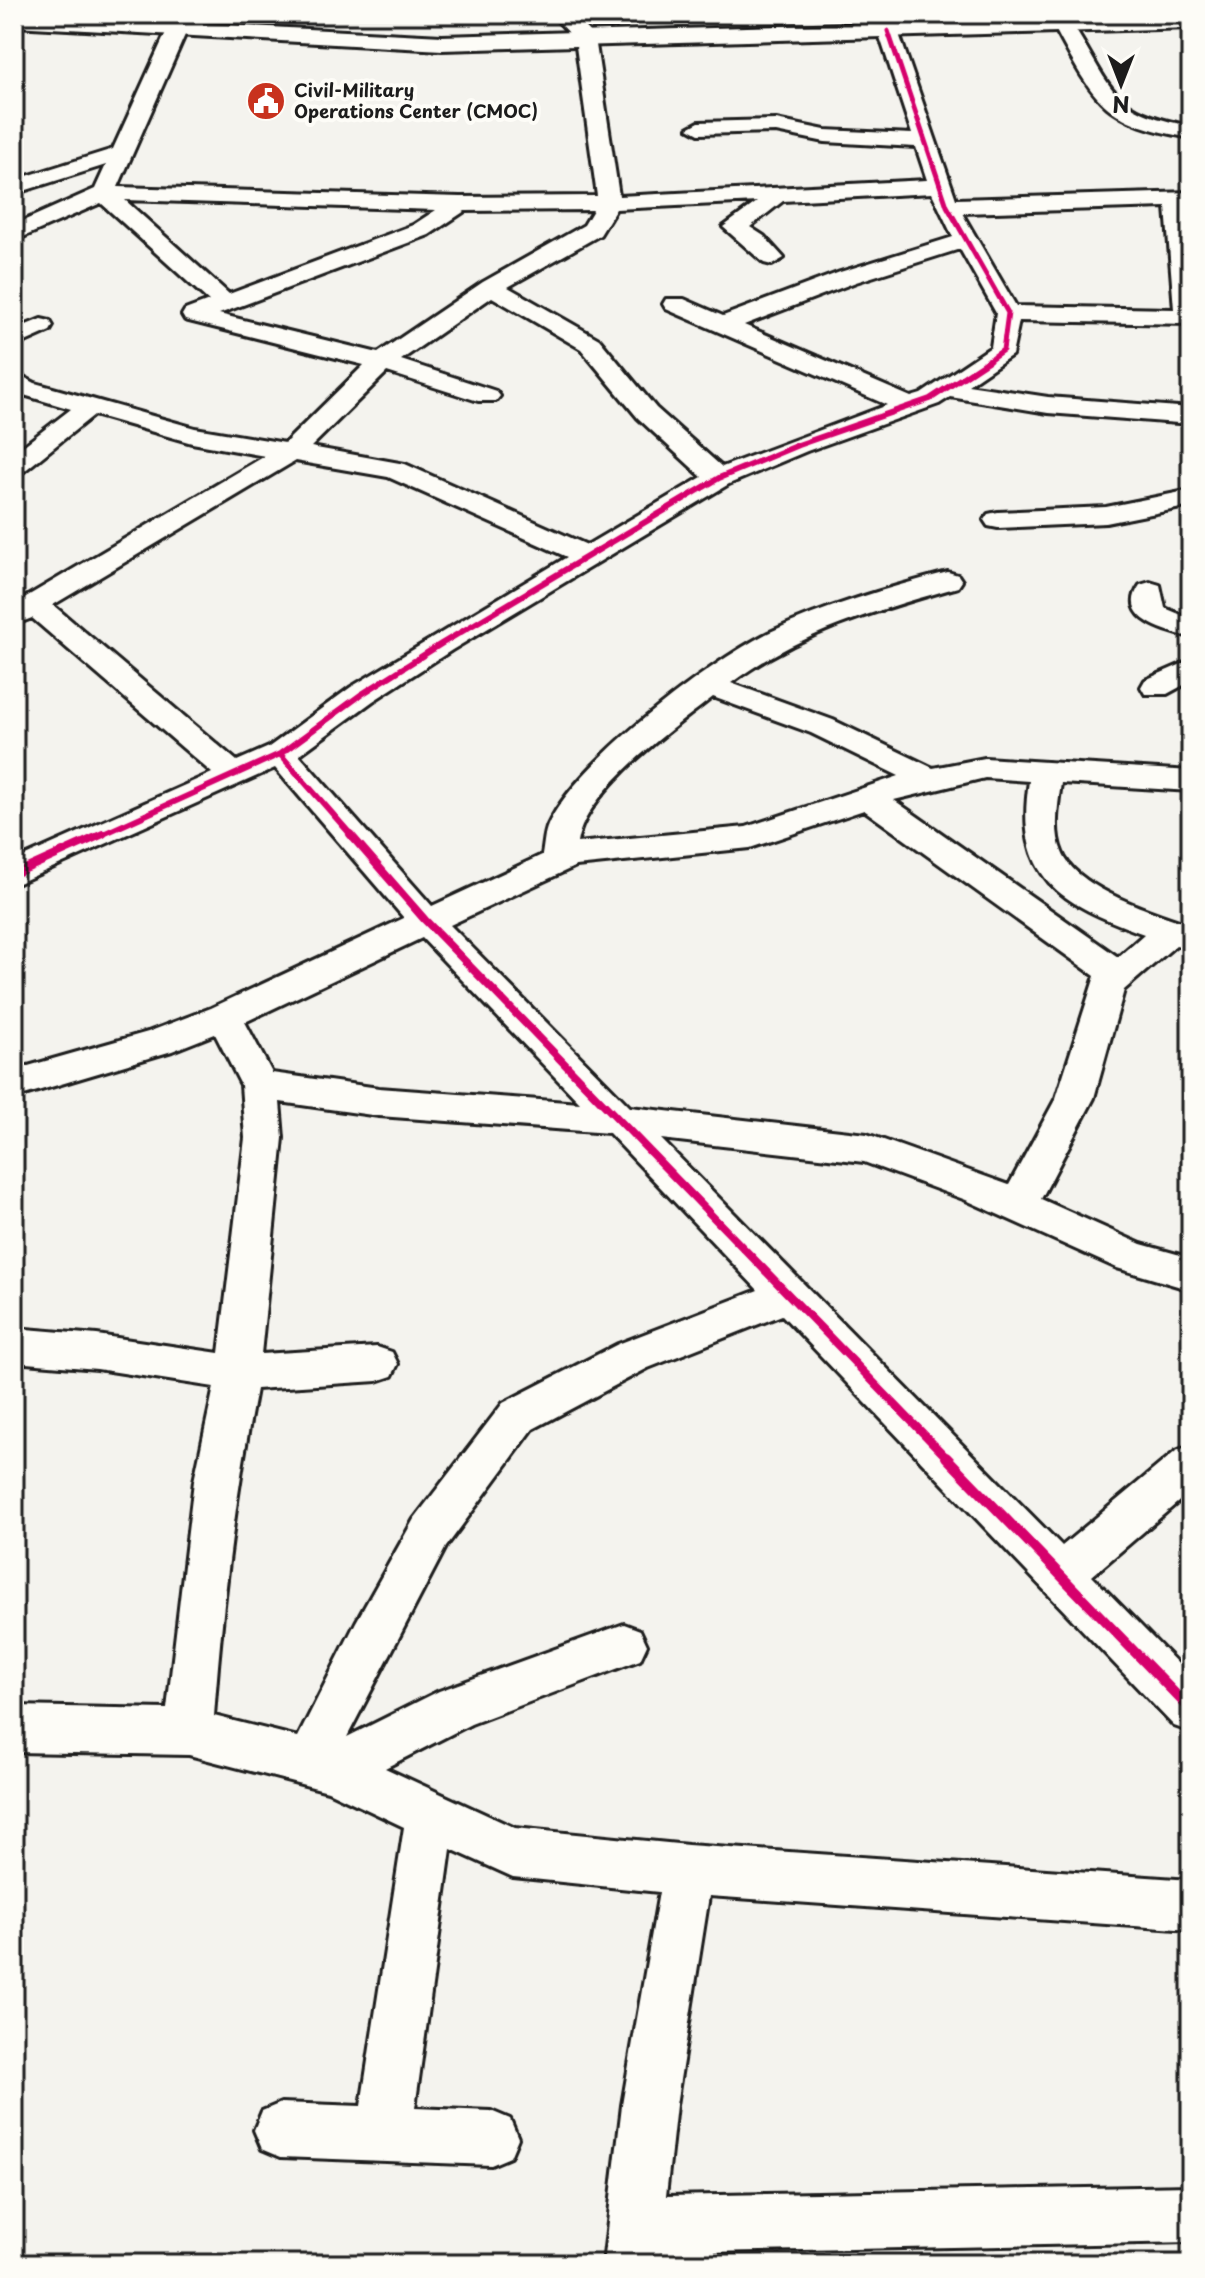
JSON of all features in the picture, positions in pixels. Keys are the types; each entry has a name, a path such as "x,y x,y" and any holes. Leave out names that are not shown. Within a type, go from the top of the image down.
{"street":[{"path":"233,774 24,610 292,451 382,362 491,287 592,230 609,203 585,38 561,14"},
{"path":"14,19 423,43 1064,27 1189,17"},
{"path":"1064,27 1100,91 1118,112 1141,123 1191,132"},
{"path":"104,193 178,28"},
{"path":"21,862 280,754 362,694 587,555 719,478 798,445 911,406 946,389 1003,350 1008,313 944,196 888,31"},
{"path":"699,128 776,126 825,136 926,141"},
{"path":"14,187 122,153"},
{"path":"104,193 225,303"},
{"path":"14,234 104,193 460,204 609,203 776,195 944,196 1046,206 1184,199 1189,317 1008,313"},
{"path":"772,258 756,241 734,227 763,209 776,195"},
{"path":"460,204 421,230 194,315 382,362 487,396"},
{"path":"724,324 848,277 966,240"},
{"path":"491,287 590,344 647,413 719,478"},
{"path":"675,304 911,406"},
{"path":"14,340 41,326"},
{"path":"14,380 26,388 192,435 395,470 587,555"},
{"path":"946,389 1048,405 1191,416"},
{"path":"14,466 90,406"},
{"path":"998,520 1106,515 1191,498"},
{"path":"558,860 565,825 593,785 754,653 851,609 948,581"},
{"path":"1150,591 1151,612 1172,624 1191,628"},
{"path":"1156,687 1191,669"},
{"path":"711,686 766,703 876,749 928,779"},
{"path":"280,754 425,920 1191,1710"},
{"path":"14,1084 159,1042 224,1017 425,920 570,855 695,845 750,837 928,779 985,768 1191,781"},
{"path":"1046,773 1041,812 1047,857 1065,878 1099,902 1181,934"},
{"path":"867,797 1119,975"},
{"path":"1018,1206 1075,1098 1108,984 1181,934"},
{"path":"189,1732 198,1619 216,1481 238,1373 264,1138 260,1085 224,1017"},
{"path":"260,1085 379,1102 619,1120 867,1148 1018,1206 1131,1257 1191,1274"},
{"path":"322,1767 372,1637 430,1533 518,1416 633,1356 789,1295"},
{"path":"14,1345 97,1352 238,1373 377,1364"},
{"path":"1061,1575 1191,1464"},
{"path":"322,1767 456,1707 624,1645"},
{"path":"14,1729 189,1732 322,1767 513,1852 688,1870 1191,1905"},
{"path":"384,2134 431,1814"},
{"path":"688,1870 649,2105 633,2245 1191,2214"},
{"path":"281,2130 491,2138"}],"cycle path":[{"path":"14,874 280,754 362,694 441,644 719,478 798,445 930,399 1003,350 1008,313 947,206 888,31"},
{"path":"280,754 425,920 1191,1710"}],"place":[{"name":"Civil-Military Operations Center (CMOC)","path":"266,101"}]}
